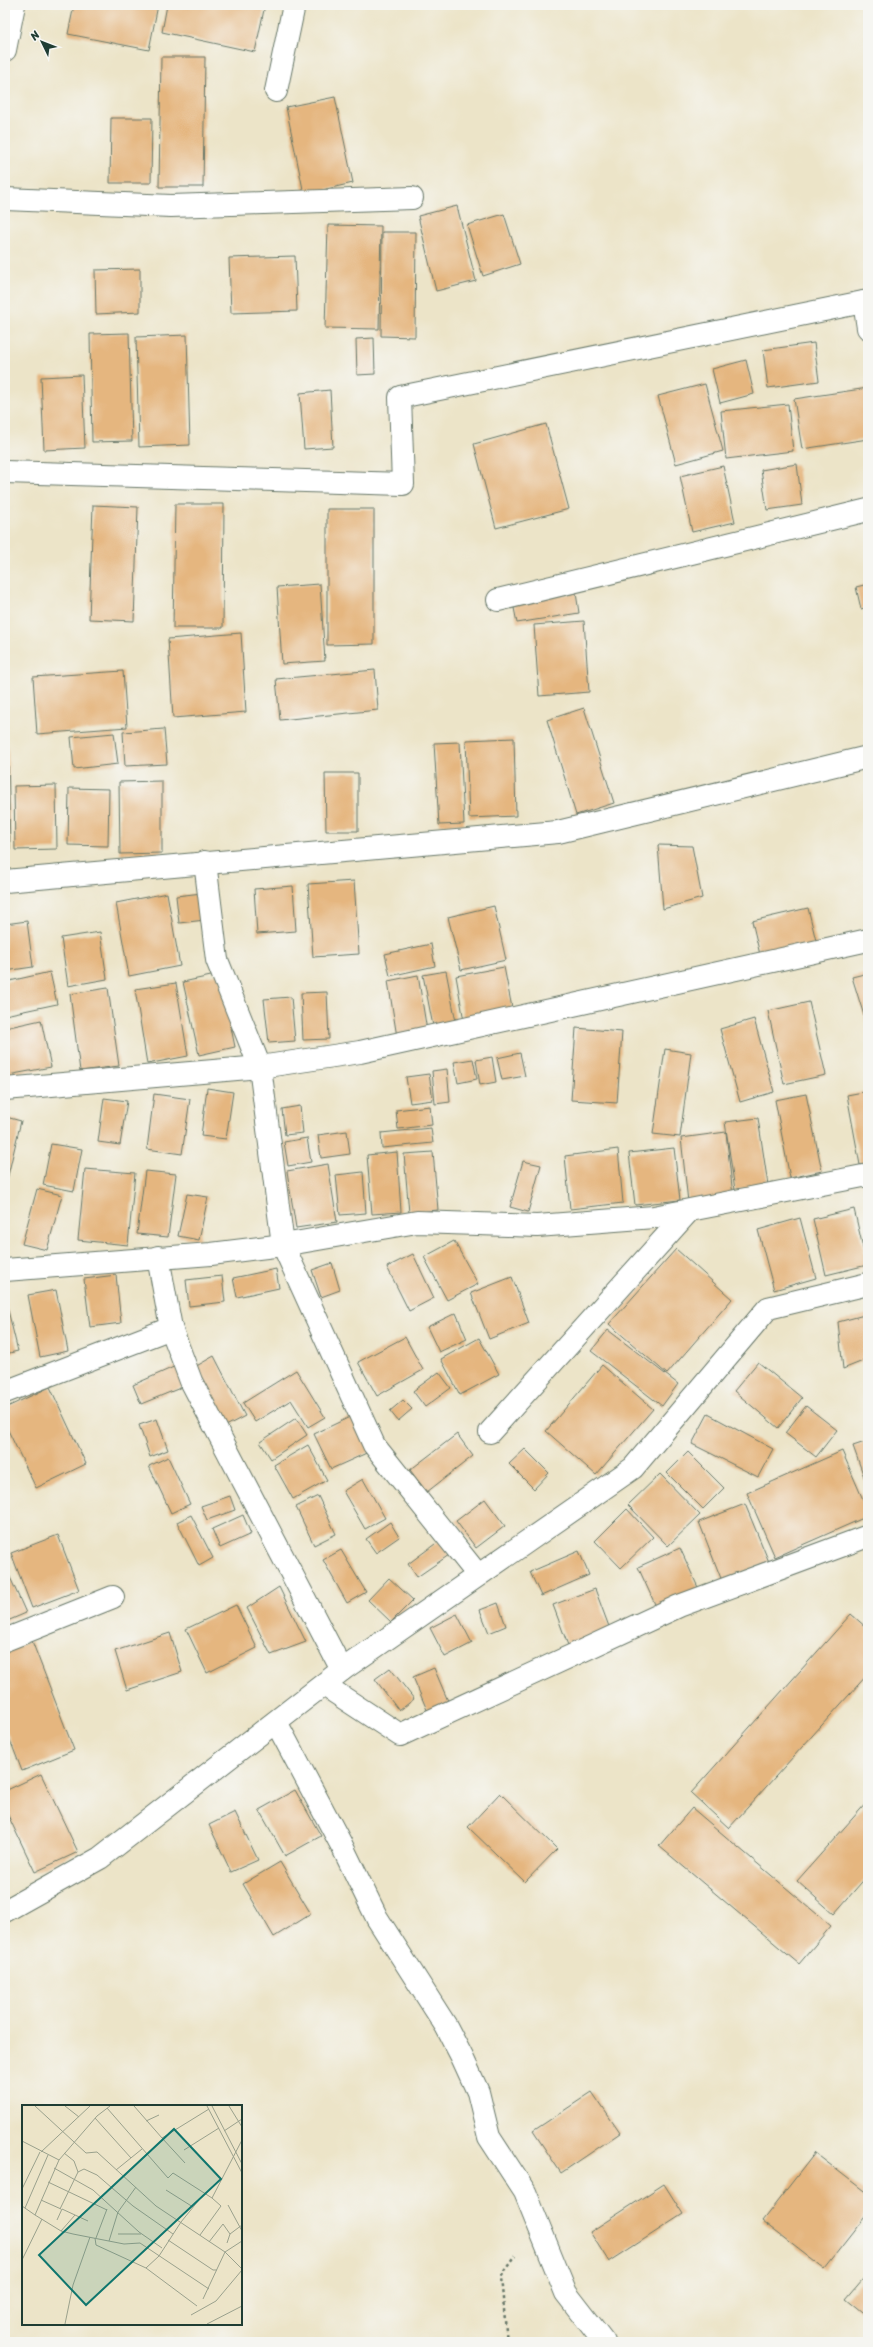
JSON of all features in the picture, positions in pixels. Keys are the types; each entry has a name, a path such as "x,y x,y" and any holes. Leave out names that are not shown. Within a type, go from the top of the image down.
{"street":[{"path":"5,50 14,5"},
{"path":"276,91 294,5"},
{"path":"5,199 171,206 412,198"},
{"path":"5,472 403,484 400,397 866,302 868,328"},
{"path":"498,600 868,510"},
{"path":"5,881 205,862 558,832 868,757"},
{"path":"205,862 217,960 260,1067 283,1245 374,1445 478,1575"},
{"path":"5,1089 260,1067 360,1052 868,940"},
{"path":"5,1270 211,1254 283,1245 417,1222 537,1226 654,1217 688,1212 868,1175"},
{"path":"490,1432 688,1212"},
{"path":"158,1257 171,1328 191,1381 342,1670"},
{"path":"5,1912 100,1858 342,1670 633,1468 768,1308 868,1284"},
{"path":"5,1392 171,1328"},
{"path":"324,1685 400,1735 679,1606 868,1536"},
{"path":"5,1640 113,1597"},
{"path":"276,1722 342,1846 377,1918 446,2026 462,2057 478,2092 489,2137 525,2192 566,2293 604,2342"}],"path":[{"path":"507,2342 501,2277 539,2224"}],"building":[{"path":"74,5 158,5 149,50 68,34"},
{"path":"167,5 265,5 255,52 162,32"},
{"path":"161,57 205,57 203,187 159,187"},
{"path":"335,97 353,183 304,194 286,107"},
{"path":"111,118 152,118 151,183 110,183"},
{"path":"457,206 476,281 436,291 418,216"},
{"path":"504,214 520,264 483,276 467,225"},
{"path":"328,225 381,226 379,329 325,328"},
{"path":"382,232 416,232 415,337 381,336"},
{"path":"295,256 297,311 231,313 229,258"},
{"path":"140,269 140,312 96,314 95,270"},
{"path":"129,333 132,441 92,442 90,334"},
{"path":"187,335 190,445 139,447 136,337"},
{"path":"374,338 375,374 357,375 356,339"},
{"path":"814,343 819,381 768,388 763,350"},
{"path":"746,360 754,394 720,403 712,369"},
{"path":"82,375 85,448 44,450 41,377"},
{"path":"705,384 723,451 676,464 658,396"},
{"path":"868,388 868,439 802,449 794,399"},
{"path":"330,390 333,447 304,449 300,393"},
{"path":"788,404 793,451 726,459 721,411"},
{"path":"546,424 569,509 496,528 474,444"},
{"path":"797,464 802,505 767,510 761,470"},
{"path":"723,466 735,522 692,532 680,476"},
{"path":"175,504 224,504 223,628 173,628"},
{"path":"93,505 138,507 134,621 89,619"},
{"path":"327,509 374,509 374,644 327,645"},
{"path":"320,584 325,661 282,664 277,587"},
{"path":"868,584 868,607 861,609 856,587"},
{"path":"576,593 579,613 517,623 513,603"},
{"path":"584,621 589,692 539,696 534,625"},
{"path":"241,633 246,712 173,718 168,639"},
{"path":"375,670 378,710 280,720 276,679"},
{"path":"123,671 127,727 37,734 33,677"},
{"path":"584,708 614,803 576,815 547,720"},
{"path":"164,729 167,764 125,766 123,732"},
{"path":"114,733 118,764 74,769 71,737"},
{"path":"514,738 516,816 469,818 466,740"},
{"path":"460,742 464,824 439,825 434,743"},
{"path":"5,747 8,747 10,850 5,850"},
{"path":"325,773 358,773 358,831 326,831"},
{"path":"162,781 162,853 120,854 119,782"},
{"path":"56,785 57,849 15,850 14,786"},
{"path":"69,788 109,789 108,846 68,845"},
{"path":"658,845 692,846 702,898 663,909"},
{"path":"354,881 359,954 313,957 308,884"},
{"path":"293,886 296,931 257,934 254,889"},
{"path":"167,893 180,966 129,976 116,903"},
{"path":"202,893 205,920 179,923 176,896"},
{"path":"494,906 506,960 461,970 448,917"},
{"path":"808,908 817,945 761,959 752,921"},
{"path":"27,921 33,967 5,971 5,924"},
{"path":"100,932 107,979 68,986 61,938"},
{"path":"431,944 435,966 390,976 385,954"},
{"path":"504,967 513,1013 464,1021 456,976"},
{"path":"446,971 457,1027 434,1031 423,975"},
{"path":"50,972 57,1004 5,1015 5,982"},
{"path":"868,973 868,1022 866,1022 852,977"},
{"path":"220,974 235,1047 199,1055 183,982"},
{"path":"418,975 427,1031 397,1037 388,981"},
{"path":"176,983 188,1056 147,1064 135,989"},
{"path":"108,988 119,1066 80,1071 70,994"},
{"path":"327,992 329,1039 303,1040 301,993"},
{"path":"291,997 295,1041 269,1043 264,999"},
{"path":"809,1002 826,1075 784,1084 768,1011"},
{"path":"754,1019 774,1092 740,1102 720,1029"},
{"path":"41,1020 51,1067 8,1075 5,1059 5,1028"},
{"path":"576,1028 622,1032 617,1103 571,1100"},
{"path":"665,1049 691,1053 680,1137 653,1134"},
{"path":"520,1053 525,1076 502,1080 497,1058"},
{"path":"492,1057 496,1082 480,1085 476,1060"},
{"path":"473,1059 477,1079 458,1083 454,1062"},
{"path":"447,1069 450,1102 435,1104 432,1071"},
{"path":"429,1074 433,1100 410,1103 406,1077"},
{"path":"207,1088 233,1092 226,1139 201,1136"},
{"path":"868,1091 868,1163 860,1165 847,1095"},
{"path":"154,1094 190,1099 182,1154 147,1149"},
{"path":"806,1094 822,1171 790,1178 775,1100"},
{"path":"104,1098 127,1101 120,1145 98,1142"},
{"path":"300,1106 303,1133 285,1135 282,1109"},
{"path":"430,1106 432,1125 398,1129 396,1110"},
{"path":"6,1117 21,1121 6,1184 5,1119"},
{"path":"758,1118 768,1185 735,1190 725,1122"},
{"path":"431,1128 433,1143 382,1148 381,1133"},
{"path":"347,1131 350,1154 321,1158 318,1135"},
{"path":"726,1132 733,1196 688,1202 681,1138"},
{"path":"307,1138 311,1162 288,1166 284,1142"},
{"path":"51,1144 82,1149 74,1191 43,1185"},
{"path":"674,1148 680,1200 635,1205 629,1153"},
{"path":"618,1149 623,1203 570,1209 565,1156"},
{"path":"397,1152 401,1212 372,1214 367,1155"},
{"path":"433,1152 438,1210 409,1213 404,1154"},
{"path":"523,1161 541,1165 528,1212 510,1207"},
{"path":"328,1164 337,1222 296,1228 287,1171"},
{"path":"85,1169 135,1173 128,1245 78,1240"},
{"path":"145,1171 176,1174 168,1237 137,1234"},
{"path":"363,1172 366,1213 340,1215 336,1175"},
{"path":"37,1189 62,1195 47,1250 22,1244"},
{"path":"187,1194 208,1197 199,1240 178,1236"},
{"path":"854,1209 867,1265 826,1275 813,1219"},
{"path":"800,1218 816,1278 774,1290 758,1230"},
{"path":"454,1241 478,1284 447,1300 424,1257"},
{"path":"676,1249 732,1299 667,1374 609,1324"},
{"path":"413,1254 434,1298 409,1311 387,1267"},
{"path":"332,1263 340,1290 321,1297 312,1270"},
{"path":"276,1269 279,1288 237,1297 233,1278"},
{"path":"116,1275 121,1323 90,1327 84,1279"},
{"path":"222,1276 225,1302 189,1306 186,1280"},
{"path":"512,1277 529,1323 489,1339 471,1293"},
{"path":"56,1290 68,1351 40,1357 28,1295"},
{"path":"5,1298 18,1351 5,1354"},
{"path":"456,1313 467,1339 439,1352 427,1327"},
{"path":"868,1314 868,1359 843,1369 838,1322"},
{"path":"608,1330 678,1384 662,1406 591,1351"},
{"path":"405,1337 423,1370 377,1396 358,1362"},
{"path":"479,1338 499,1374 460,1395 441,1359"},
{"path":"214,1356 245,1416 224,1427 193,1368"},
{"path":"758,1362 802,1398 778,1428 734,1391"},
{"path":"602,1365 653,1409 596,1475 546,1431"},
{"path":"176,1366 185,1386 141,1404 133,1385"},
{"path":"296,1370 325,1417 308,1427 291,1400 255,1422 243,1403"},
{"path":"439,1372 451,1388 425,1407 413,1391"},
{"path":"50,1387 86,1464 36,1488 5,1424 5,1408"},
{"path":"403,1400 412,1409 398,1421 390,1411"},
{"path":"806,1406 837,1430 816,1457 785,1433"},
{"path":"708,1414 773,1449 758,1477 692,1444"},
{"path":"354,1415 371,1451 331,1469 314,1434"},
{"path":"296,1418 307,1435 271,1459 260,1442"},
{"path":"157,1419 168,1450 150,1457 139,1425"},
{"path":"457,1434 473,1456 427,1492 410,1470"},
{"path":"868,1441 868,1488 853,1446"},
{"path":"308,1445 327,1480 293,1499 274,1465"},
{"path":"525,1449 549,1473 534,1489 509,1464"},
{"path":"842,1451 868,1511 868,1516 775,1557 747,1493"},
{"path":"688,1452 724,1488 703,1509 667,1473"},
{"path":"168,1457 190,1504 171,1513 149,1466"},
{"path":"660,1474 700,1515 668,1546 628,1505"},
{"path":"363,1479 385,1518 365,1529 343,1491"},
{"path":"230,1496 235,1510 207,1520 201,1506"},
{"path":"318,1496 336,1534 314,1545 296,1507"},
{"path":"485,1499 505,1526 476,1548 456,1521"},
{"path":"745,1504 769,1562 722,1581 699,1522"},
{"path":"627,1509 653,1537 621,1568 595,1541"},
{"path":"191,1515 213,1558 199,1566 177,1522"},
{"path":"243,1515 251,1534 220,1548 212,1529"},
{"path":"390,1522 399,1537 376,1553 366,1539"},
{"path":"58,1535 79,1590 32,1608 11,1553"},
{"path":"439,1541 449,1555 417,1577 408,1564"},
{"path":"680,1548 701,1594 659,1613 638,1567"},
{"path":"341,1550 366,1592 347,1603 323,1560"},
{"path":"579,1551 589,1575 541,1596 530,1572"},
{"path":"5,1566 26,1613 5,1622"},
{"path":"389,1578 413,1600 391,1622 368,1600"},
{"path":"279,1587 306,1642 271,1655 247,1608"},
{"path":"595,1589 611,1632 569,1648 553,1605"},
{"path":"498,1603 506,1626 489,1633 480,1610"},
{"path":"236,1605 257,1648 207,1673 186,1629"},
{"path":"457,1614 472,1643 445,1657 430,1628"},
{"path":"851,1614 868,1629 868,1674 729,1828 691,1793"},
{"path":"170,1633 182,1672 127,1690 115,1651"},
{"path":"32,1641 74,1750 22,1771 5,1727 5,1651"},
{"path":"390,1668 414,1699 399,1711 375,1679"},
{"path":"434,1668 451,1708 430,1717 413,1677"},
{"path":"41,1774 78,1852 35,1872 5,1809 5,1791"},
{"path":"295,1790 321,1836 285,1856 259,1810"},
{"path":"500,1793 557,1849 525,1882 468,1827"},
{"path":"868,1801 868,1875 834,1914 797,1881"},
{"path":"692,1808 831,1926 799,1964 659,1846"},
{"path":"235,1812 258,1860 231,1872 209,1825"},
{"path":"280,1862 311,1914 274,1937 243,1884"},
{"path":"592,2092 620,2133 561,2173 533,2131"},
{"path":"815,2153 868,2194 868,2213 824,2269 762,2221"},
{"path":"664,2184 683,2214 609,2262 590,2232"},
{"path":"868,2273 868,2317 846,2299"}]}
